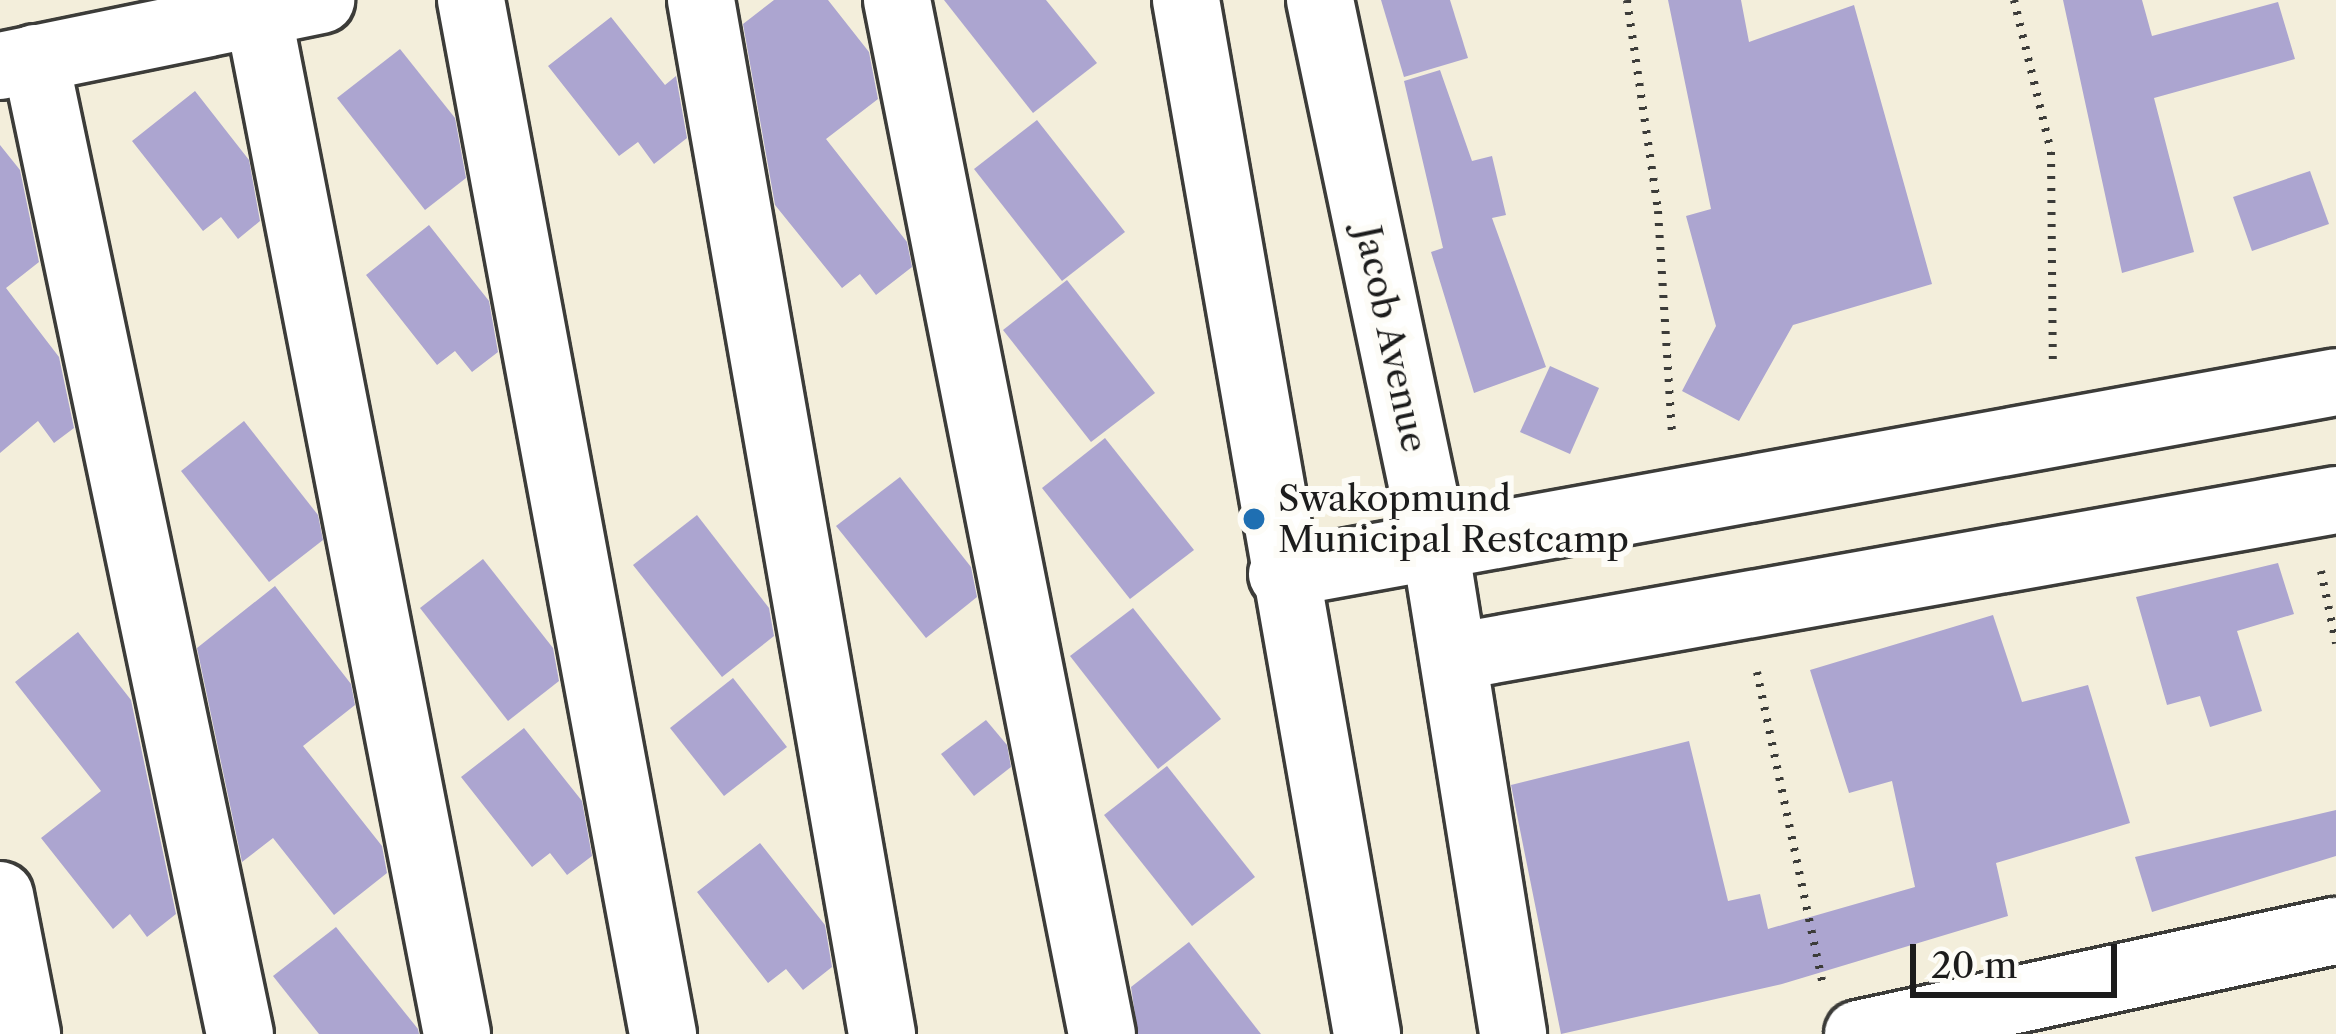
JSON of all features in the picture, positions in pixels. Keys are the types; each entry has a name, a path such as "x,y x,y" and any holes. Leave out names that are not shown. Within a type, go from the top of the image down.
{"lane":[{"path":"240,1034 18,62 321,0"},
{"path":"471,0 663,1034"},
{"path":"701,0 882,1034"},
{"path":"897,0 1102,1034"},
{"path":"1186,0 1282,574 1367,1034"},
{"name":"Jacob Avenue","path":"1320,0 1435,546 1513,1034"},
{"path":"258,13 457,1034"},
{"path":"1282,574 2336,382"},
{"path":"1454,657 2336,500"},
{"path":"0,895 27,1034"},
{"path":"1841,1012 2336,931"}],"path":[{"path":"1628,0 1658,212 1676,502"},
{"path":"2014,0 2051,152 2054,433"},
{"path":"1744,606 1841,1012"}],"building":[{"path":"774,0 828,0 869,52 878,99 826,139 907,242 912,267 876,295 860,274 842,288 775,205 743,24"},
{"path":"944,0 1046,0 1097,63 1033,113"},
{"path":"1381,0 1450,0 1468,58 1404,77"},
{"path":"1668,0 1741,0 1749,42 1854,5 1932,284 1793,325 1739,421 1682,391 1716,326 1686,216 1711,209"},
{"path":"2063,0 2142,0 2152,36 2278,2 2295,59 2154,98 2194,252 2122,273"},
{"path":"611,17 665,85 676,76 687,138 654,164 638,142 619,156 548,66"},
{"path":"400,49 455,118 466,178 425,210 337,98"},
{"path":"1440,70 1472,161 1492,156 1506,215 1492,218 1546,367 1474,393 1431,252 1443,248 1404,81"},
{"path":"195,91 249,160 260,221 238,239 221,217 203,231 132,141"},
{"path":"1037,120 1125,232 1062,281 974,169"},
{"path":"0,145 20,170 39,262 6,288 59,357 74,428 54,443 38,421 0,453"},
{"path":"2310,171 2329,224 2252,251 2233,197"},
{"path":"429,225 489,301 498,352 472,372 455,351 437,365 366,275"},
{"path":"1067,280 1155,393 1091,442 1003,330"},
{"path":"1550,366 1599,388 1570,454 1520,432"},
{"path":"244,421 318,515 323,540 269,582 181,471"},
{"path":"1105,438 1194,550 1130,599 1042,488"},
{"path":"900,477 971,567 977,597 926,638 836,526"},
{"path":"697,515 769,608 774,636 722,677 633,565"},
{"path":"483,559 553,648 559,681 508,721 420,608"},
{"path":"2278,563 2294,614 2237,631 2262,711 2210,727 2200,696 2167,705 2136,597"},
{"path":"275,586 351,684 355,705 303,746 382,846 387,873 334,915 273,838 242,862 197,648"},
{"path":"1133,608 1221,719 1158,769 1070,656"},
{"path":"1993,615 2022,702 2088,685 2130,823 1996,863 2008,916 1782,984 1561,1034 1511,785 1689,741 1728,901 1760,894 1768,929 1915,887 1892,781 1849,793 1810,670"},
{"path":"78,632 131,700 176,914 147,937 130,914 113,929 41,838 101,791 15,682"},
{"path":"733,678 787,747 724,796 670,728"},
{"path":"986,720 1007,745 1011,767 974,796 941,754"},
{"path":"524,728 582,801 592,856 567,875 550,853 532,867 461,777"},
{"path":"1167,766 1255,877 1192,926 1104,815"},
{"path":"2336,810 2336,856 2152,912 2135,857"},
{"path":"760,843 825,925 832,967 803,990 786,969 768,983 697,892"},
{"path":"336,927 419,1034 319,1034 273,976"},
{"path":"1189,942 1261,1034 1138,1034 1131,987"}],"place":[{"name":"Swakopmund Municipal Restcamp","path":"1254,519"}]}
